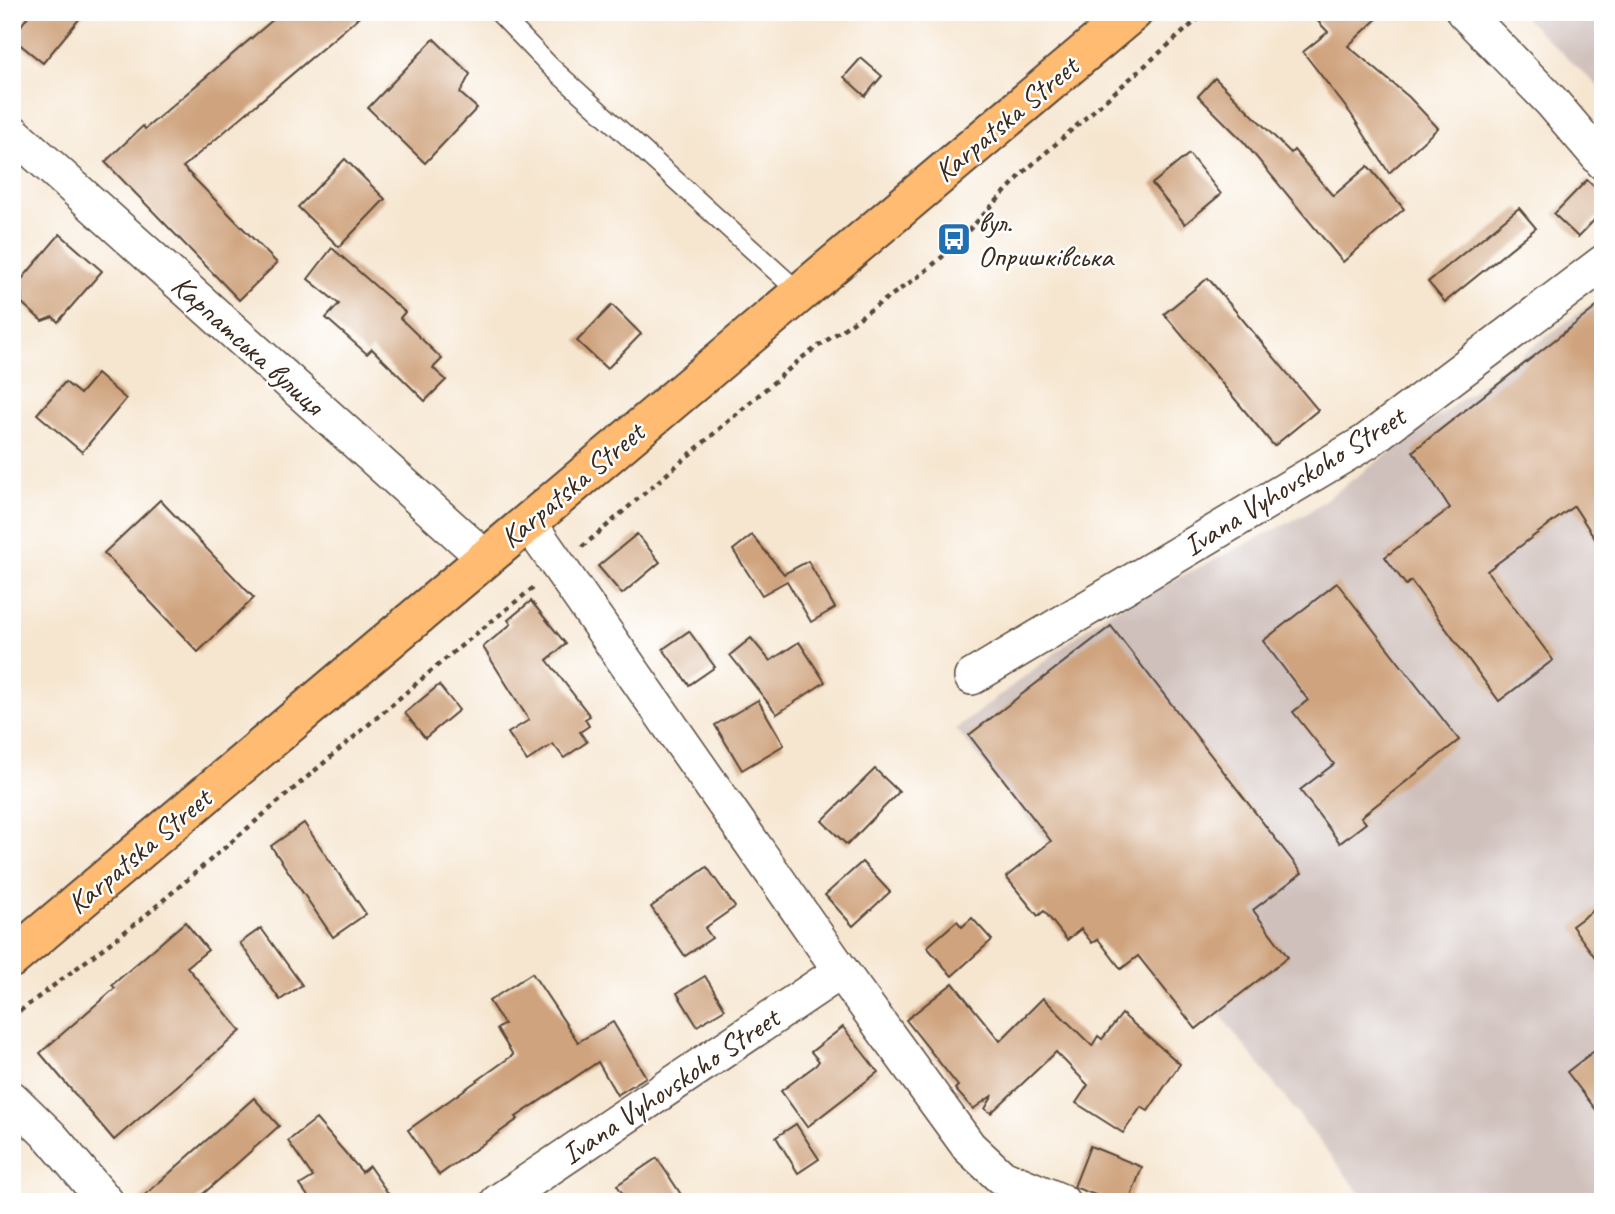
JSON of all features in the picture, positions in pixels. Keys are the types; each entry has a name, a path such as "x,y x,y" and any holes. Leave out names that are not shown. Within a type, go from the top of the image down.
{"main road":[{"name":"Karpatska Street","path":"12,958 1133,12"}],"street":[{"path":"1464,12 1551,101 1603,162"},
{"path":"12,132 485,558"},
{"name":"Ivana Vyhovskoho Street","path":"972,677 1366,442 1603,262"},
{"path":"528,522 841,971 969,1147 1000,1176 1062,1202"},
{"name":"Ivana Vyhovskoho Street","path":"498,1202 841,971"},
{"path":"12,1098 51,1138 106,1202"}],"lane":[{"path":"498,12 551,67 800,293"}],"path":[{"path":"12,1017 139,921 803,357 948,253 1026,171 1206,12"}],"shaded area":[{"path":"1518,12 1603,12 1603,91"},
{"path":"1603,295 1603,1202 1367,1202 1166,946 1138,955 956,729 1107,613 1306,514"}],"building":[{"path":"31,12 85,12 43,63 12,38"},
{"path":"282,12 365,12 183,167 277,263 239,300 105,162 143,126 145,129"},
{"path":"1309,12 1384,12 1348,46 1409,97 1438,128 1389,173 1351,114 1303,52 1328,32"},
{"path":"434,39 470,74 460,93 477,108 425,163 368,108"},
{"path":"861,58 882,76 865,96 844,77"},
{"path":"1215,78 1291,153 1294,150 1333,196 1368,166 1404,209 1343,262 1243,141 1198,96"},
{"path":"1189,154 1221,194 1185,224 1152,184"},
{"path":"345,159 385,199 339,247 298,207"},
{"path":"1587,180 1603,195 1603,211 1578,237 1554,214"},
{"path":"1519,208 1536,228 1445,302 1428,282"},
{"path":"60,234 102,271 58,322 53,317 42,321 22,303 21,291 16,286"},
{"path":"332,248 405,312 400,318 442,359 433,368 446,380 425,401 372,349 367,354 326,318 339,304 308,279"},
{"path":"1208,278 1318,410 1274,446 1164,314"},
{"path":"1603,302 1603,551 1574,506 1487,571 1553,660 1499,701 1411,581 1406,585 1385,557 1450,508 1413,451"},
{"path":"612,305 641,334 607,369 577,341"},
{"path":"97,374 126,399 82,452 37,414 65,382 80,394"},
{"path":"160,500 254,598 198,652 104,553"},
{"path":"637,534 660,562 622,594 598,566"},
{"path":"752,535 784,574 808,561 835,608 811,622 787,581 762,595 733,550"},
{"path":"1337,583 1459,740 1361,817 1366,823 1340,843 1300,790 1334,764 1293,712 1308,700 1263,641"},
{"path":"531,601 566,644 547,660 590,716 585,719 589,726 580,732 587,742 564,758 553,744 527,761 508,733 529,720 483,647 511,624 508,620"},
{"path":"1111,626 1302,873 1253,910 1288,957 1196,1029 1138,956 1121,969 1098,939 1092,943 1081,929 1067,940 1044,911 1038,916 1006,877 1051,841 969,735"},
{"path":"689,631 715,667 689,685 663,649"},
{"path":"751,638 770,661 799,642 825,682 777,714 730,655"},
{"path":"439,685 459,710 425,738 405,713"},
{"path":"758,700 784,745 742,770 715,725"},
{"path":"875,769 899,792 847,845 822,821"},
{"path":"304,823 366,914 333,937 271,846"},
{"path":"862,862 890,892 853,926 825,895"},
{"path":"707,867 735,907 705,928 712,938 685,956 651,907"},
{"path":"1603,903 1603,968 1572,926"},
{"path":"972,918 992,940 952,976 927,947 957,921 962,927"},
{"path":"185,922 208,950 187,967 241,1031 114,1140 40,1053 115,988 112,985"},
{"path":"261,928 302,985 280,1000 240,943"},
{"path":"532,973 578,1042 613,1022 646,1077 617,1095 598,1062 516,1117 518,1119 439,1175 408,1130 513,1055 497,1029 504,1024 489,1001"},
{"path":"705,976 725,1009 697,1026 677,993"},
{"path":"953,983 1000,1041 1043,998 1092,1046 1098,1036 1102,1039 1122,1014 1180,1064 1148,1111 1141,1107 1123,1133 1076,1103 1088,1085 1056,1052 991,1113 985,1109 993,1095 973,1109 955,1089 958,1086 906,1020"},
{"path":"843,1027 878,1072 807,1127 781,1091 816,1065 819,1061 811,1052"},
{"path":"1603,1044 1603,1119 1567,1072"},
{"path":"254,1098 279,1126 194,1202 137,1202"},
{"path":"316,1119 362,1172 369,1166 394,1202 312,1202 300,1185 313,1177 288,1141"},
{"path":"796,1124 819,1159 798,1173 776,1137"},
{"path":"1090,1146 1142,1167 1129,1202 1114,1202 1074,1187"},
{"path":"657,1158 686,1202 628,1202 617,1185"}],"place":[{"name":"вул. Опришківська","path":"954,239"}]}
